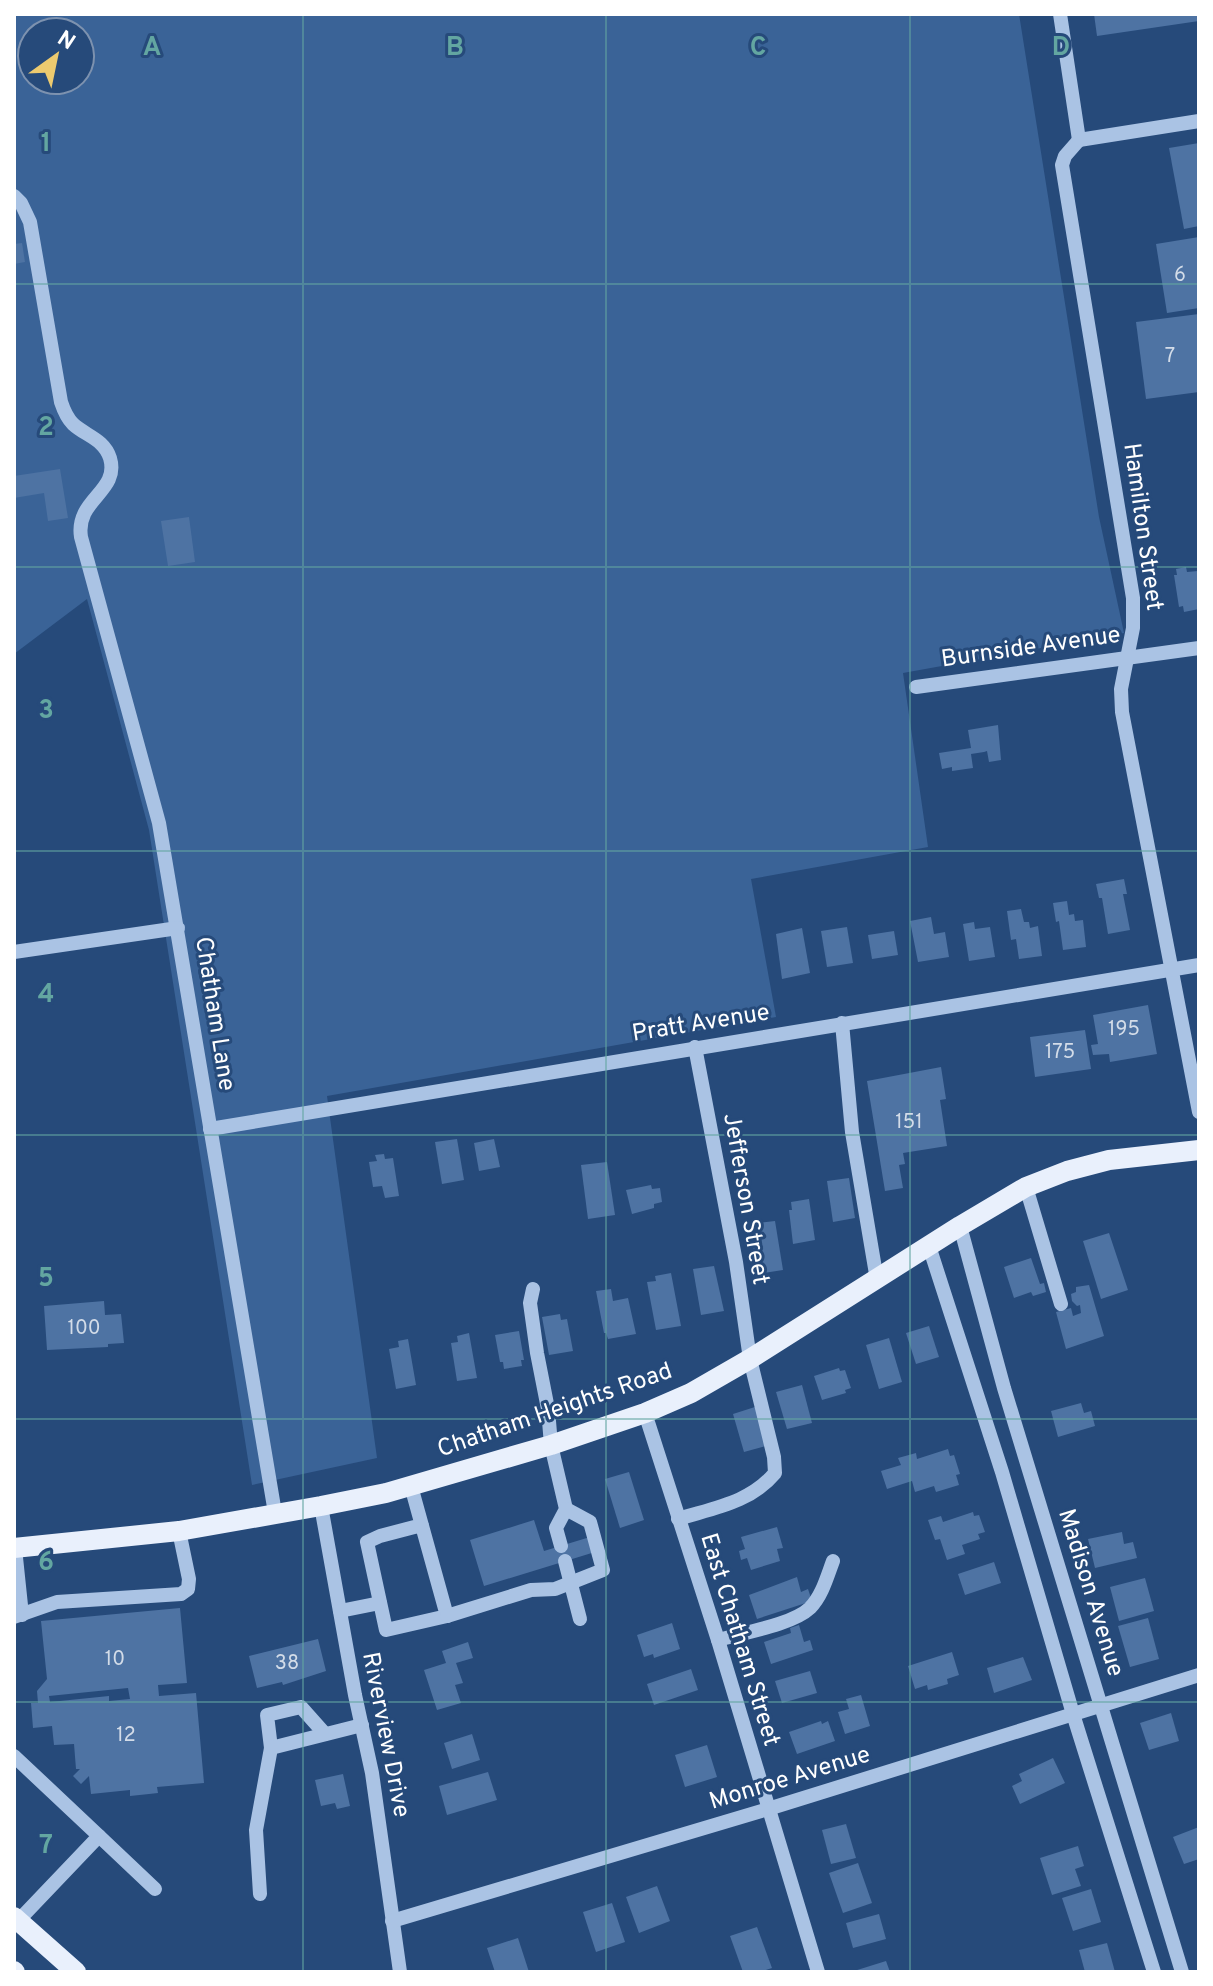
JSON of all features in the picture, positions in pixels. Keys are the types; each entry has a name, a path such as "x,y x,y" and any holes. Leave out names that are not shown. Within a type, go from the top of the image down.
{"main road":[{"name":"Chatham Heights Road","path":"14,1548 179,1531 321,1506 411,1486 551,1445 645,1413 691,1393 1026,1187 1067,1171 1109,1160 1199,1150"},
{"path":"16,1919 76,1972"}],"street":[{"path":"1060,14 1079,140 1199,121"},
{"name":"Hamilton Street","path":"1079,140 1065,156 1062,165 1133,598 1133,628 1121,689 1122,712 1199,1112"},
{"name":"Chatham Lane","path":"18,200 30,222 61,402 75,426 102,444 110,458 111,472 106,486 87,506 79,529 151,785 178,928 275,1513"},
{"name":"Burnside Avenue","path":"916,687 1199,648"},
{"path":"14,952 178,928"},
{"name":"Pratt Avenue","path":"210,1129 1199,965"},
{"path":"842,1023 852,1132 877,1280"},
{"name":"Jefferson Street","path":"678,1519 750,1496 775,1473 774,1457 750,1359 736,1262 695,1047"},
{"path":"1026,1187 1061,1304"},
{"name":"Madison Avenue","path":"960,1226 1004,1388 1182,1972"},
{"name":"Madison Avenue","path":"929,1246 1002,1472 1073,1714 1154,1972"},
{"path":"533,1289 530,1303 537,1353 548,1409 551,1445 566,1509 556,1528 580,1619"},
{"name":"East Chatham Street","path":"645,1413 718,1640 818,1972"},
{"path":"411,1486 447,1616"},
{"name":"Riverview Drive","path":"321,1506 381,1827 400,1972"},
{"path":"422,1525 367,1542 386,1630 447,1616 531,1590 555,1589 603,1570 590,1522 566,1509"},
{"path":"14,1548 18,1616 57,1602 181,1594 188,1589 189,1579 179,1531"},
{"path":"718,1640 796,1617 810,1608 833,1561"},
{"path":"340,1611 380,1603"},
{"name":"Monroe Avenue","path":"392,1921 768,1809 1199,1675"},
{"path":"260,1894 256,1830 271,1748 267,1715 301,1707 325,1734"},
{"path":"271,1748 362,1725"},
{"path":"14,1756 155,1889"},
{"path":"16,1919 99,1836"}],"shaded area":[{"path":"14,14 1019,14 1099,517 1124,633 903,673 928,847 751,879 776,1017 327,1096 377,1458 252,1485 149,830 87,599 14,654"}],"building":[{"path":"1094,14 1199,14 1199,21 1097,36"},
{"path":"1199,143 1199,226 1184,229 1169,148"},
{"path":"1199,237 1199,308 1167,313 1156,244"},
{"path":"22,243 25,262 14,264 14,244"},
{"path":"1199,314 1199,392 1146,399 1136,322"},
{"path":"60,469 68,518 48,521 44,493 14,498 14,476"},
{"path":"189,517 195,562 168,566 161,521"},
{"path":"1186,567 1187,572 1198,571 1199,609 1184,612 1183,606 1179,607 1174,575 1177,575 1176,569"},
{"path":"998,725 1001,760 989,762 987,751 971,754 973,768 942,769 939,753 971,748 968,730"},
{"path":"1124,879 1127,894 1123,894 1130,930 1108,934 1102,898 1099,898 1096,884"},
{"path":"1067,901 1069,915 1074,914 1075,921 1083,920 1086,947 1063,950 1053,903"},
{"path":"1021,909 1024,922 1029,922 1030,928 1038,926 1042,956 1019,959 1016,939 1011,940 1007,911"},
{"path":"931,917 934,934 945,932 949,957 918,962 910,921"},
{"path":"974,922 975,929 990,927 995,957 969,961 963,924"},
{"path":"847,927 853,963 827,967 821,931"},
{"path":"802,928 810,973 782,979 776,934"},
{"path":"894,931 898,955 872,959 868,935"},
{"path":"1148,1005 1157,1054 1110,1062 1109,1054 1093,1055 1091,1045 1098,1044 1093,1015"},
{"path":"1085,1030 1091,1069 1035,1077 1030,1037"},
{"path":"941,1067 946,1099 940,1100 947,1146 903,1153 905,1164 899,1165 903,1188 885,1191 867,1081"},
{"path":"457,1139 464,1180 442,1184 435,1142"},
{"path":"494,1139 500,1167 479,1171 474,1143"},
{"path":"384,1154 385,1159 393,1158 399,1196 385,1198 382,1186 373,1187 369,1162 377,1161 375,1155"},
{"path":"607,1162 615,1215 588,1219 581,1165"},
{"path":"849,1178 855,1218 833,1222 827,1181"},
{"path":"651,1185 652,1189 660,1188 662,1202 654,1204 654,1208 632,1214 626,1190"},
{"path":"809,1199 815,1240 793,1244 791,1202"},
{"path":"775,1221 783,1270 757,1274 749,1224"},
{"path":"1109,1233 1128,1290 1101,1299 1083,1241"},
{"path":"1031,1258 1046,1292 1033,1296 1031,1292 1014,1298 1004,1267"},
{"path":"714,1266 724,1311 701,1315 693,1269"},
{"path":"671,1273 681,1326 656,1330 647,1282 656,1281 655,1276"},
{"path":"1089,1285 1104,1336 1066,1349 1056,1312 1071,1308 1073,1316 1081,1313 1080,1305 1072,1301 1071,1294 1076,1292 1076,1287"},
{"path":"611,1289 613,1301 628,1298 636,1334 608,1339 604,1333 596,1291"},
{"path":"104,1301 105,1315 121,1314 124,1343 108,1344 108,1347 47,1350 44,1306"},
{"path":"560,1314 561,1320 567,1319 573,1351 549,1355 542,1317"},
{"path":"929,1326 939,1357 916,1364 906,1333"},
{"path":"519,1331 524,1360 521,1360 522,1366 504,1369 495,1335"},
{"path":"469,1333 477,1378 457,1381 451,1343 458,1342 457,1336"},
{"path":"889,1338 902,1382 879,1389 866,1345"},
{"path":"408,1339 416,1385 396,1389 389,1349 399,1347 398,1341"},
{"path":"839,1368 840,1371 845,1370 851,1388 845,1390 846,1393 822,1400 814,1376"},
{"path":"802,1385 812,1423 787,1429 776,1392"},
{"path":"1081,1403 1084,1413 1091,1411 1095,1426 1058,1437 1051,1411"},
{"path":"758,1406 769,1445 744,1452 733,1414"},
{"path":"948,1449 950,1456 954,1455 960,1474 956,1475 959,1485 936,1492 934,1486 915,1492 912,1481 887,1489 881,1471 901,1465 898,1458 916,1453 917,1459"},
{"path":"629,1472 644,1520 620,1528 605,1479"},
{"path":"973,1512 974,1516 979,1515 985,1532 978,1534 980,1539 962,1545 965,1554 947,1560 940,1539 935,1540 928,1520 941,1516 943,1522"},
{"path":"534,1520 544,1551 590,1537 595,1552 484,1586 470,1540"},
{"path":"777,1527 783,1548 777,1549 780,1561 751,1570 747,1558 741,1560 739,1551 745,1549 741,1537"},
{"path":"1122,1532 1124,1544 1133,1542 1137,1558 1095,1568 1088,1539"},
{"path":"994,1562 1001,1583 965,1595 958,1574"},
{"path":"797,1577 801,1592 808,1589 812,1601 757,1619 749,1595"},
{"path":"1145,1578 1154,1611 1119,1621 1110,1587"},
{"path":"180,1608 187,1683 158,1685 159,1696 196,1693 204,1783 157,1787 158,1793 130,1796 130,1790 91,1794 89,1776 81,1784 73,1776 80,1769 76,1769 74,1744 54,1745 52,1726 33,1728 31,1703 38,1703 37,1691 47,1679 41,1621","holes":["128,1688 130,1699 109,1701 109,1696 50,1702 49,1696"]},
{"path":"1148,1618 1159,1659 1130,1667 1118,1626"},
{"path":"672,1623 680,1649 654,1658 653,1654 644,1657 637,1635"},
{"path":"799,1625 804,1642 810,1640 813,1650 771,1664 764,1642 791,1633 790,1628"},
{"path":"318,1639 326,1671 283,1685 282,1682 257,1688 249,1656"},
{"path":"468,1642 473,1658 456,1663 463,1683 455,1685 461,1703 437,1710 424,1670 446,1663 442,1651"},
{"path":"952,1652 959,1675 947,1679 948,1684 928,1690 927,1685 915,1689 908,1666"},
{"path":"1023,1657 1032,1680 994,1693 987,1668"},
{"path":"691,1669 698,1690 654,1705 647,1684"},
{"path":"810,1671 817,1693 782,1703 775,1681"},
{"path":"861,1695 870,1726 845,1734 838,1712 849,1709 846,1699"},
{"path":"1171,1713 1179,1741 1149,1750 1140,1723"},
{"path":"821,1721 822,1724 828,1721 835,1741 797,1754 789,1732"},
{"path":"472,1734 480,1760 452,1769 444,1743"},
{"path":"707,1745 717,1777 685,1787 675,1755"},
{"path":"1053,1758 1065,1783 1020,1804 1012,1786 1022,1781 1019,1774"},
{"path":"488,1772 497,1800 447,1815 439,1786"},
{"path":"343,1774 350,1806 337,1809 335,1803 321,1806 315,1780"},
{"path":"846,1824 856,1858 831,1864 822,1830"},
{"path":"1199,1827 1199,1859 1184,1864 1173,1837"},
{"path":"1078,1846 1084,1866 1075,1869 1081,1886 1052,1895 1040,1858"},
{"path":"858,1863 872,1903 843,1913 829,1873"},
{"path":"657,1886 670,1921 639,1933 626,1897"},
{"path":"1091,1889 1101,1922 1073,1931 1062,1898"},
{"path":"612,1903 625,1942 596,1952 583,1912"},
{"path":"879,1914 886,1939 853,1948 846,1923"},
{"path":"757,1927 772,1968 743,1972 730,1936"},
{"path":"518,1938 529,1972 495,1972 487,1948"},
{"path":"1107,1943 1115,1972 1085,1972 1079,1950"},
{"path":"886,1961 890,1972 854,1972 854,1971"}]}
